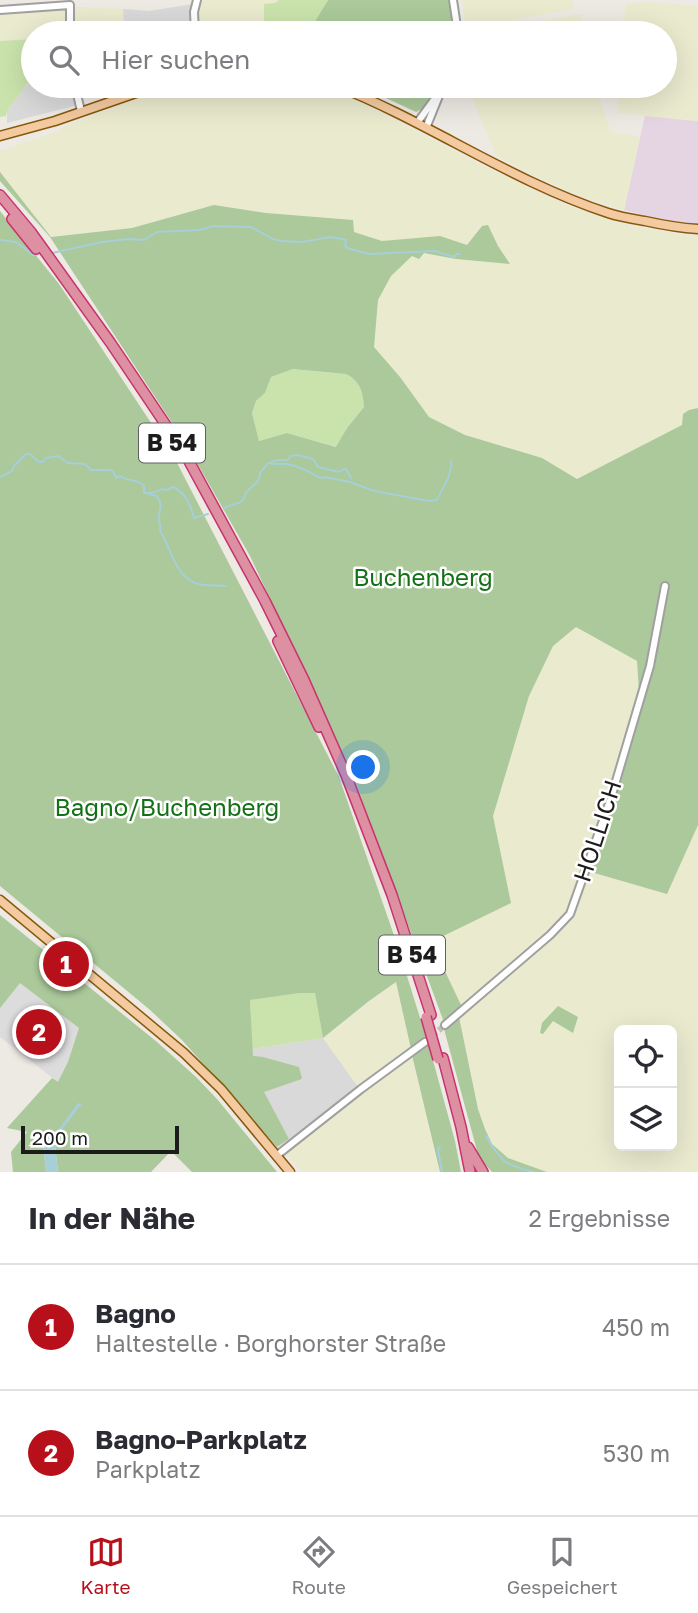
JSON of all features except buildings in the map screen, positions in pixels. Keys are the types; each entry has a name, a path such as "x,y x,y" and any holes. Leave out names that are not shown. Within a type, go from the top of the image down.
{"highway":[{"name":"B 54","path":"0,195 31,232 110,342 184,453 265,601 304,680 346,775 392,895 461,1127 470,1172"},
{"name":"B 54","path":"0,204 27,236 106,345 180,455 260,603 342,776 388,898 428,1016"},
{"name":"B 54","path":"440,1058 465,1172"},
{"path":"461,1127 470,1151 483,1172"}],"main road":[{"path":"0,136 120,98"},
{"path":"367,98 524,180 566,198 611,214 698,229"},
{"path":"0,900 184,1053 222,1089 290,1172"}],"street":[{"path":"194,21 197,0"},
{"path":"453,0 456,21"},
{"path":"0,10 70,5 70,21"},
{"path":"78,98 81,111"},
{"path":"421,126 436,98"},
{"name":"HOLLICH","path":"445,1025 550,935 570,914 611,798 650,666 665,586"},
{"path":"276,1156 360,1089 425,1042"}],"shaded area":[{"path":"193,4 193,21 124,21 123,9 149,11"},
{"path":"21,92 21,98 75,98 74,106 7,123 7,111"},
{"path":"645,116 698,121 698,225 681,224 624,210"},
{"path":"20,983 79,1028 58,1082 0,1037 0,1008"},
{"path":"323,1038 359,1087 289,1139 263,1092 302,1079 263,1057 253,1057 252,1049"}],"green space":[{"path":"279,0 265,5 264,21 197,21 197,6 201,1"},
{"path":"279,0 328,0 315,21 264,21 264,4"},
{"path":"328,0 450,0 453,21 315,21"},
{"path":"462,0 572,0 574,8 510,21 465,21"},
{"path":"651,2 698,6 698,121 617,113 618,98 677,98 677,21 624,21 626,4"},
{"path":"77,7 123,9 124,21 72,21 73,10"},
{"path":"61,8 66,10 68,21 21,21 21,40 0,41 0,13"},
{"path":"581,14 582,21 543,21"},
{"path":"21,40 21,92 6,116 0,117 0,41"},
{"path":"136,98 351,98 569,206 625,224 677,234 698,235 698,408 689,410 682,425 577,479 542,458 465,435 429,417 374,347 378,300 391,276 412,256 424,252 456,259 509,264 488,225 481,226 467,245 440,236 382,241 353,232 353,221 214,205 132,228 51,237 0,172 0,151 50,134"},
{"path":"386,98 429,98 424,108 416,112"},
{"path":"472,98 600,98 610,131 640,137 624,210 582,197 523,171 496,155"},
{"name":"Buchenberg","path":"0,172 51,237 132,228 214,205 266,213 353,220 354,232 382,241 440,236 467,245 482,226 488,225 510,264 424,253 419,259 412,256 391,276 378,300 374,347 429,417 465,435 542,458 577,479 682,425 683,414 698,408 698,825 667,894 584,870 611,798 639,693 637,661 576,627 553,646 529,696 493,816 511,903 431,942 462,1007 445,1025 355,781 250,556 188,447 50,237 0,181","holes":["293,369 346,374 355,380 360,388 364,407 336,447 287,433 259,441 252,413 256,401 265,393 271,377"]},
{"name":"Bagno/Buchenberg","path":"0,211 59,284 175,459 339,777 426,1037 411,1049 396,982 323,1038 315,993 250,1000 253,1056 299,1067 302,1079 264,1092 289,1139 277,1147 182,1040 149,1009 0,886"},
{"path":"293,369 346,374 355,380 360,388 364,407 347,428 337,447 287,433 259,441 252,413 256,401 265,393 271,377"},
{"path":"576,626 637,661 639,693 611,798 667,894 698,825 698,1172 547,1172 508,1158 492,1144 485,1129 478,1109 459,1017 462,1007 431,942 511,903 493,816 529,696 553,646"},
{"path":"0,915 157,1042 196,1077 277,1172 192,1172 171,1151 151,1172 58,1172 54,1136 61,1131 59,1129 43,1143 46,1172 13,1172 11,1152 27,1132 7,1128 52,1078 57,1081 0,1008"},
{"path":"397,981 439,1172 303,1172 279,1148 360,1090 323,1038"},
{"path":"315,993 323,1038 252,1049 250,1000"},
{"path":"558,1006 578,1017 573,1033 553,1021 543,1034 540,1033 542,1023"},
{"path":"459,1017 478,1109 492,1144 508,1158 547,1172 492,1172 479,1158 444,1029"},
{"path":"428,1042 461,1172 440,1172 412,1055"}],"water":[{"path":"78,1103 82,1104 54,1136 58,1172 46,1172 43,1143 46,1136 59,1129"}],"waterway":[{"path":"52,253 102,242 144,240 157,232 200,230 213,226 251,227 281,241 301,242 331,237 346,240 347,248 369,254 435,251 454,257 460,254"},
{"path":"0,240 16,242 36,255"},
{"path":"0,477 12,471 26,454 39,462 58,456 68,463 85,464 91,470 113,471 116,478 120,476 144,486 144,493 173,487 187,500 194,518 208,514"},
{"path":"269,463 288,460 297,455 313,459 318,467 339,472 346,469 351,478"},
{"path":"224,509 241,502 268,463 291,465 320,478 350,482 374,491 429,501 437,500 449,476 451,460"},
{"path":"149,494 157,496 159,500 160,531 184,575 198,584 226,586"},
{"path":"486,1136 505,1161 534,1172"},
{"path":"440,1147 438,1149 442,1172"}],"tunnel":[{"path":"425,1042 445,1025"}],"place":[{"name":"Bagno","path":"66,964"},
{"name":"Bagno-Parkplatz","path":"39,1032"}]}
